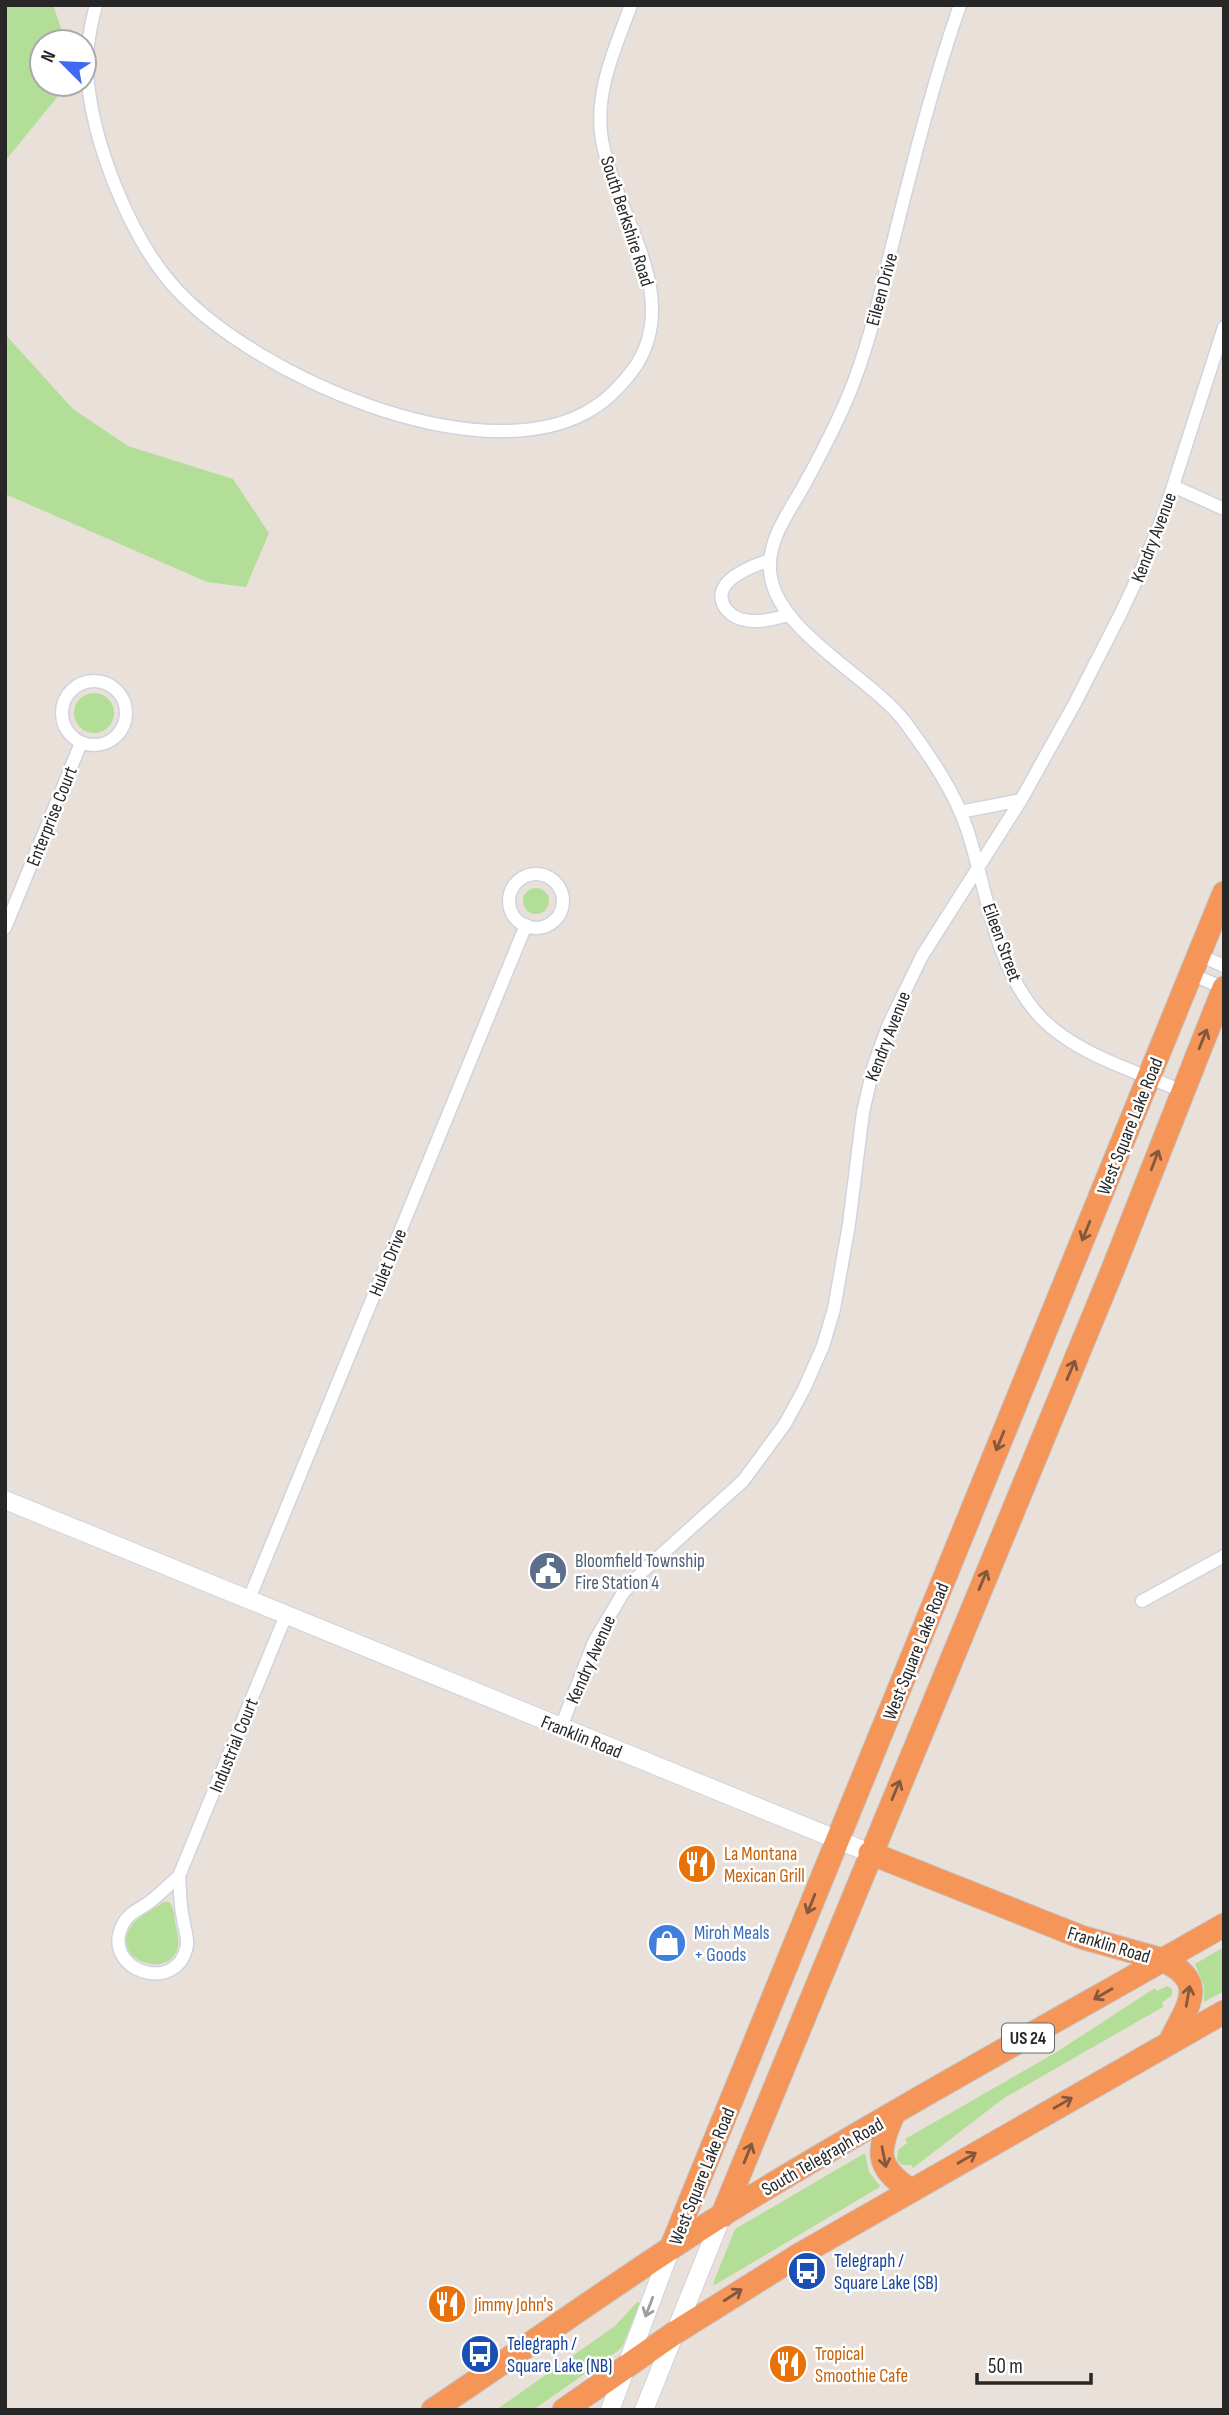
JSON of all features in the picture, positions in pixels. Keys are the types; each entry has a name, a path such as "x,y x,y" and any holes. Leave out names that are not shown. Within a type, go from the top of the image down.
{"highway":[{"name":"West Square Lake Road","path":"671,2248 1224,893"},
{"name":"West Square Lake Road","path":"722,2216 1112,1269 1224,988"},
{"name":"Franklin Road","path":"870,1853 1081,1937 1163,1961"},
{"name":"South Telegraph Road","path":"433,2410 722,2216 892,2115 1224,1925"},
{"path":"1163,1961 1187,1975 1191,1986 1190,1999 1170,2042"},
{"path":"564,2410 676,2332 789,2261 1224,2012"},
{"path":"892,2115 883,2137 883,2164 889,2173 911,2190"}],"street":[{"name":"South Berkshire Road","path":"96,5 87,56 88,83 98,133 111,174 134,227 166,277 194,307 254,350 327,389 377,409 435,424 491,430 553,424 585,413 605,400 632,371 645,350 652,321 648,276 605,151 600,118 608,70 631,5"},
{"name":"Eileen Drive","path":"960,5 931,97 875,314 853,384 822,451 777,533 770,560 771,584 788,615 902,719 931,759 960,812 978,869"},
{"name":"Kendry Avenue","path":"561,1727 594,1642 623,1593 643,1571 743,1481 769,1448 804,1389 823,1346 834,1309 849,1224 863,1112 874,1065 895,1010 912,974 951,908 1021,800 1121,613 1151,548 1224,327"},
{"path":"1173,486 1224,509"},
{"path":"770,560 743,569 730,580 723,591 724,605 728,612 741,620 760,621 788,615"},
{"name":"Enterprise Court","path":"93,681 107,683 118,692 125,703 123,728 114,739 101,745 81,743 69,734 62,722 64,700 79,684 93,681"},
{"name":"Enterprise Court","path":"5,928 81,743"},
{"path":"960,812 1021,800"},
{"name":"Eileen Street","path":"978,869 1005,957 1035,1011 1056,1031 1080,1046 1182,1091"},
{"path":"528,875 547,876 557,884 563,896 559,914 545,926 526,925 512,912 510,900 513,887 528,875"},
{"name":"Hulet Drive","path":"249,1600 526,925"},
{"path":"1195,965 1224,966"},
{"path":"1195,965 1224,988"},
{"name":"Franklin Road","path":"5,1500 870,1853"},
{"path":"1142,1601 1224,1556"},
{"name":"Industrial Court","path":"179,1876 187,1941 183,1956 178,1963 164,1972 156,1974 140,1971 127,1962 120,1947 123,1923 128,1916 149,1903 179,1876 286,1615"},
{"name":"West Square Lake Road","path":"644,2410 722,2216"},
{"name":"West Square Lake Road","path":"610,2410 671,2248"}],"green space":[{"path":"5,5 53,5 61,28 28,28 28,98 57,98 5,161"},
{"path":"5,334 73,409 128,446 233,479 269,533 246,587 207,582 5,494"},
{"path":"94,693 108,699 114,713 108,727 94,733 80,727 74,713 80,699"},
{"path":"536,888 545,892 549,901 545,910 536,914 527,910 523,901 527,892"},
{"path":"163,1902 169,1902 172,1907 178,1946 173,1958 162,1964 150,1964 137,1959 129,1951 126,1939 135,1921"},
{"path":"1224,1947 1224,1991 1204,2002 1204,1986 1195,1964"},
{"path":"1167,1986 1172,1989 1172,1995 1162,2003 1163,2007 1004,2098 913,2168 911,2165 902,2165 897,2160 898,2150 907,2143 905,2139 1055,2053 1155,1988 1157,1991"},
{"path":"865,2153 869,2172 880,2186 878,2188 713,2286 735,2229"},
{"path":"637,2302 640,2303 619,2350 533,2410 496,2410 615,2326"}],"place":[{"name":"Bloomfield Township Fire Station 4","path":"548,1571"},
{"name":"La Montana Mexican Grill","path":"697,1864"},
{"name":"Miroh Meals + Goods","path":"667,1943"},
{"name":"Telegraph / Square Lake (SB)","path":"807,2271"},
{"name":"Jimmy John's","path":"447,2304"},
{"name":"Telegraph / Square Lake (NB)","path":"480,2354"},
{"name":"Tropical Smoothie Cafe","path":"788,2364"}]}
